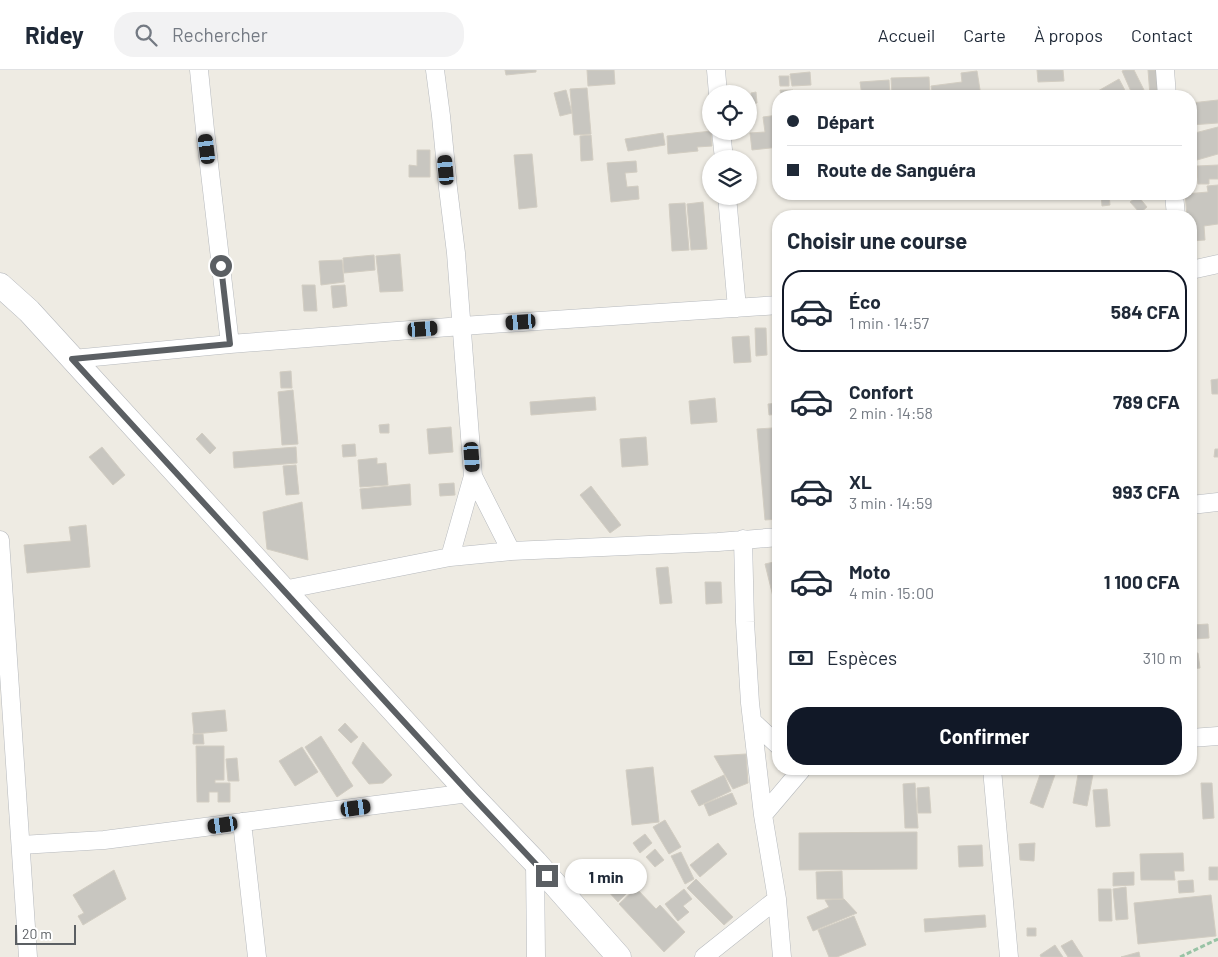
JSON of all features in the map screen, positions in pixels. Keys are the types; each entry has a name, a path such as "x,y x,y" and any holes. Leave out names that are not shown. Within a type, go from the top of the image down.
{"street":[{"path":"199,70 204,130 230,344"},
{"path":"435,70 442,116 456,253 473,476 450,557"},
{"path":"716,70 717,85"},
{"path":"1164,70 1166,90"},
{"path":"728,205 737,308"},
{"path":"1197,269 1218,264"},
{"path":"0,285 29,311 469,793 535,862 619,957"},
{"path":"72,359 230,344 462,326 772,306"},
{"path":"473,476 511,551"},
{"path":"1197,504 1218,502 1218,511"},
{"path":"283,590 450,557 511,551 718,542 772,537"},
{"path":"743,539 745,622 752,721 763,815 777,898 782,957"},
{"path":"0,551 28,957"},
{"path":"752,721 772,740"},
{"path":"1197,738 1218,736"},
{"path":"763,815 797,775"},
{"path":"993,775 1009,957"},
{"path":"21,845 104,840 469,793"},
{"path":"242,822 257,957"},
{"path":"535,862 536,957"},
{"path":"704,957 777,898"}],"path":[{"path":"1180,957 1218,939"}],"building":[{"path":"505,70 536,70 536,72 506,75"},
{"path":"587,70 614,70 615,84 588,86"},
{"path":"1037,70 1063,70 1064,81 1038,82"},
{"path":"1134,70 1144,90 1130,90 1122,71"},
{"path":"1148,70 1157,70 1158,90 1150,90"},
{"path":"977,71 980,90 932,90 931,86 962,82 961,73"},
{"path":"810,72 811,85 792,86 790,74"},
{"path":"779,76 789,76 789,86 780,86"},
{"path":"929,77 930,90 892,90 891,78"},
{"path":"1119,79 1125,90 1100,90"},
{"path":"889,80 890,90 861,90 860,82"},
{"path":"587,88 591,134 574,135 570,89"},
{"path":"566,90 572,113 560,116 554,93"},
{"path":"1218,100 1218,123 1197,125 1197,102"},
{"path":"772,116 772,148 752,150 751,140 757,140 757,133 765,132 763,117"},
{"path":"1218,127 1218,154 1197,160 1197,132"},
{"path":"702,132 702,140 712,140 712,146 697,147 698,151 668,154 667,136"},
{"path":"663,133 665,145 628,151 625,139"},
{"path":"591,135 593,160 581,161 580,136"},
{"path":"417,150 430,150 430,177 409,177 409,165 417,166"},
{"path":"532,154 537,207 519,209 514,155"},
{"path":"636,161 637,172 625,173 627,187 638,186 639,199 611,202 607,163"},
{"path":"1218,165 1218,179 1209,179 1209,184 1198,184 1197,166"},
{"path":"1218,185 1218,224 1204,226 1205,240 1197,241 1197,210 1186,210 1186,200 1197,200 1197,193 1208,192 1207,186"},
{"path":"1102,200 1110,200 1110,205 1102,206"},
{"path":"1133,200 1141,200 1147,207 1144,210 1137,210 1130,202"},
{"path":"702,202 707,249 691,250 687,204"},
{"path":"685,203 689,250 672,251 669,204"},
{"path":"400,254 403,291 380,292 376,256"},
{"path":"374,255 375,270 344,273 343,258"},
{"path":"342,260 344,282 321,285 319,261"},
{"path":"302,285 315,285 317,311 304,311"},
{"path":"345,285 347,306 333,308 331,286"},
{"path":"755,328 766,328 767,355 756,356"},
{"path":"749,336 751,362 734,363 732,337"},
{"path":"291,371 292,388 281,388 280,372"},
{"path":"1218,379 1218,394 1212,394 1211,380"},
{"path":"293,390 298,444 282,445 278,392"},
{"path":"595,397 596,410 531,415 530,402"},
{"path":"715,398 717,422 691,424 689,401"},
{"path":"768,404 772,404 772,415 769,415"},
{"path":"389,424 389,433 380,433 379,425"},
{"path":"451,427 453,452 429,454 427,429"},
{"path":"772,428 772,520 765,520 757,429"},
{"path":"202,433 216,448 210,454 196,439"},
{"path":"646,437 648,465 622,467 620,439"},
{"path":"355,444 356,456 343,457 342,445"},
{"path":"102,447 125,475 113,485 89,457"},
{"path":"296,447 297,463 234,468 233,452"},
{"path":"1215,449 1218,449 1218,457 1214,457"},
{"path":"377,458 377,464 386,463 388,485 360,487 358,460"},
{"path":"296,465 299,494 286,495 283,466"},
{"path":"454,483 455,495 440,496 439,484"},
{"path":"410,484 411,505 362,509 360,489"},
{"path":"591,486 621,525 610,533 580,495"},
{"path":"302,502 308,560 267,549 263,512"},
{"path":"86,525 90,567 27,573 24,545 71,541 69,527"},
{"path":"772,562 772,593 765,564"},
{"path":"668,567 672,603 660,604 656,568"},
{"path":"705,582 721,582 722,603 706,604"},
{"path":"1208,624 1209,638 1197,639 1197,625"},
{"path":"1197,653 1198,653 1200,668 1197,668"},
{"path":"225,710 227,731 194,734 192,713"},
{"path":"345,723 358,737 351,743 338,730"},
{"path":"193,734 203,734 204,744 193,744"},
{"path":"321,736 353,786 337,797 305,747"},
{"path":"363,742 392,775 383,783 369,784 352,763"},
{"path":"196,746 224,746 224,780 215,780 215,783 230,783 230,802 218,802 218,792 209,792 209,802 197,802"},
{"path":"302,747 318,772 295,786 279,761"},
{"path":"746,754 748,783 733,789 714,756"},
{"path":"237,758 239,781 228,781 226,759"},
{"path":"653,767 659,822 632,825 626,770"},
{"path":"724,775 731,791 699,806 691,791"},
{"path":"1040,775 1055,775 1043,808 1030,803"},
{"path":"1078,775 1093,775 1087,806 1073,803"},
{"path":"915,783 918,828 905,828 903,784"},
{"path":"1201,783 1212,783 1214,818 1203,819"},
{"path":"929,787 931,813 918,813 917,788"},
{"path":"1107,789 1110,826 1096,827 1093,790"},
{"path":"732,793 737,804 709,816 704,804"},
{"path":"665,820 681,847 669,854 653,827"},
{"path":"917,832 917,869 799,870 799,833"},
{"path":"645,834 652,843 640,853 633,843"},
{"path":"718,843 727,854 700,877 690,865"},
{"path":"1035,843 1034,861 1020,860 1019,844"},
{"path":"982,845 983,866 959,867 958,846"},
{"path":"655,849 664,860 655,867 646,857"},
{"path":"681,852 694,879 685,884 671,856"},
{"path":"1183,853 1184,871 1174,871 1175,880 1141,880 1140,854"},
{"path":"610,861 635,885 618,902 594,876"},
{"path":"1209,867 1218,867 1218,880 1209,880"},
{"path":"114,870 126,899 83,925 78,916 84,913 73,895"},
{"path":"842,871 843,899 817,899 816,872"},
{"path":"1134,872 1134,885 1113,886 1113,873"},
{"path":"696,879 733,917 724,925 687,888"},
{"path":"1193,880 1194,892 1179,893 1178,881"},
{"path":"1126,887 1128,919 1116,920 1113,889"},
{"path":"636,888 656,909 660,905 685,932 664,952 619,904"},
{"path":"684,889 692,899 683,906 689,912 678,921 665,904"},
{"path":"1098,889 1111,889 1112,921 1099,921"},
{"path":"1211,895 1216,936 1138,944 1134,903"},
{"path":"844,899 857,913 813,931 807,917 829,907 825,900"},
{"path":"985,915 986,927 925,932 924,919"},
{"path":"854,916 866,945 837,957 829,957 818,930"},
{"path":"1027,928 1036,928 1036,936 1027,936"},
{"path":"1072,940 1083,957 1068,957 1061,946"},
{"path":"1055,945 1063,957 1041,957 1040,955"},
{"path":"1139,952 1140,957 1121,957"}],"route":[{"path":"221,266 230,344 72,359 547,876"}]}
